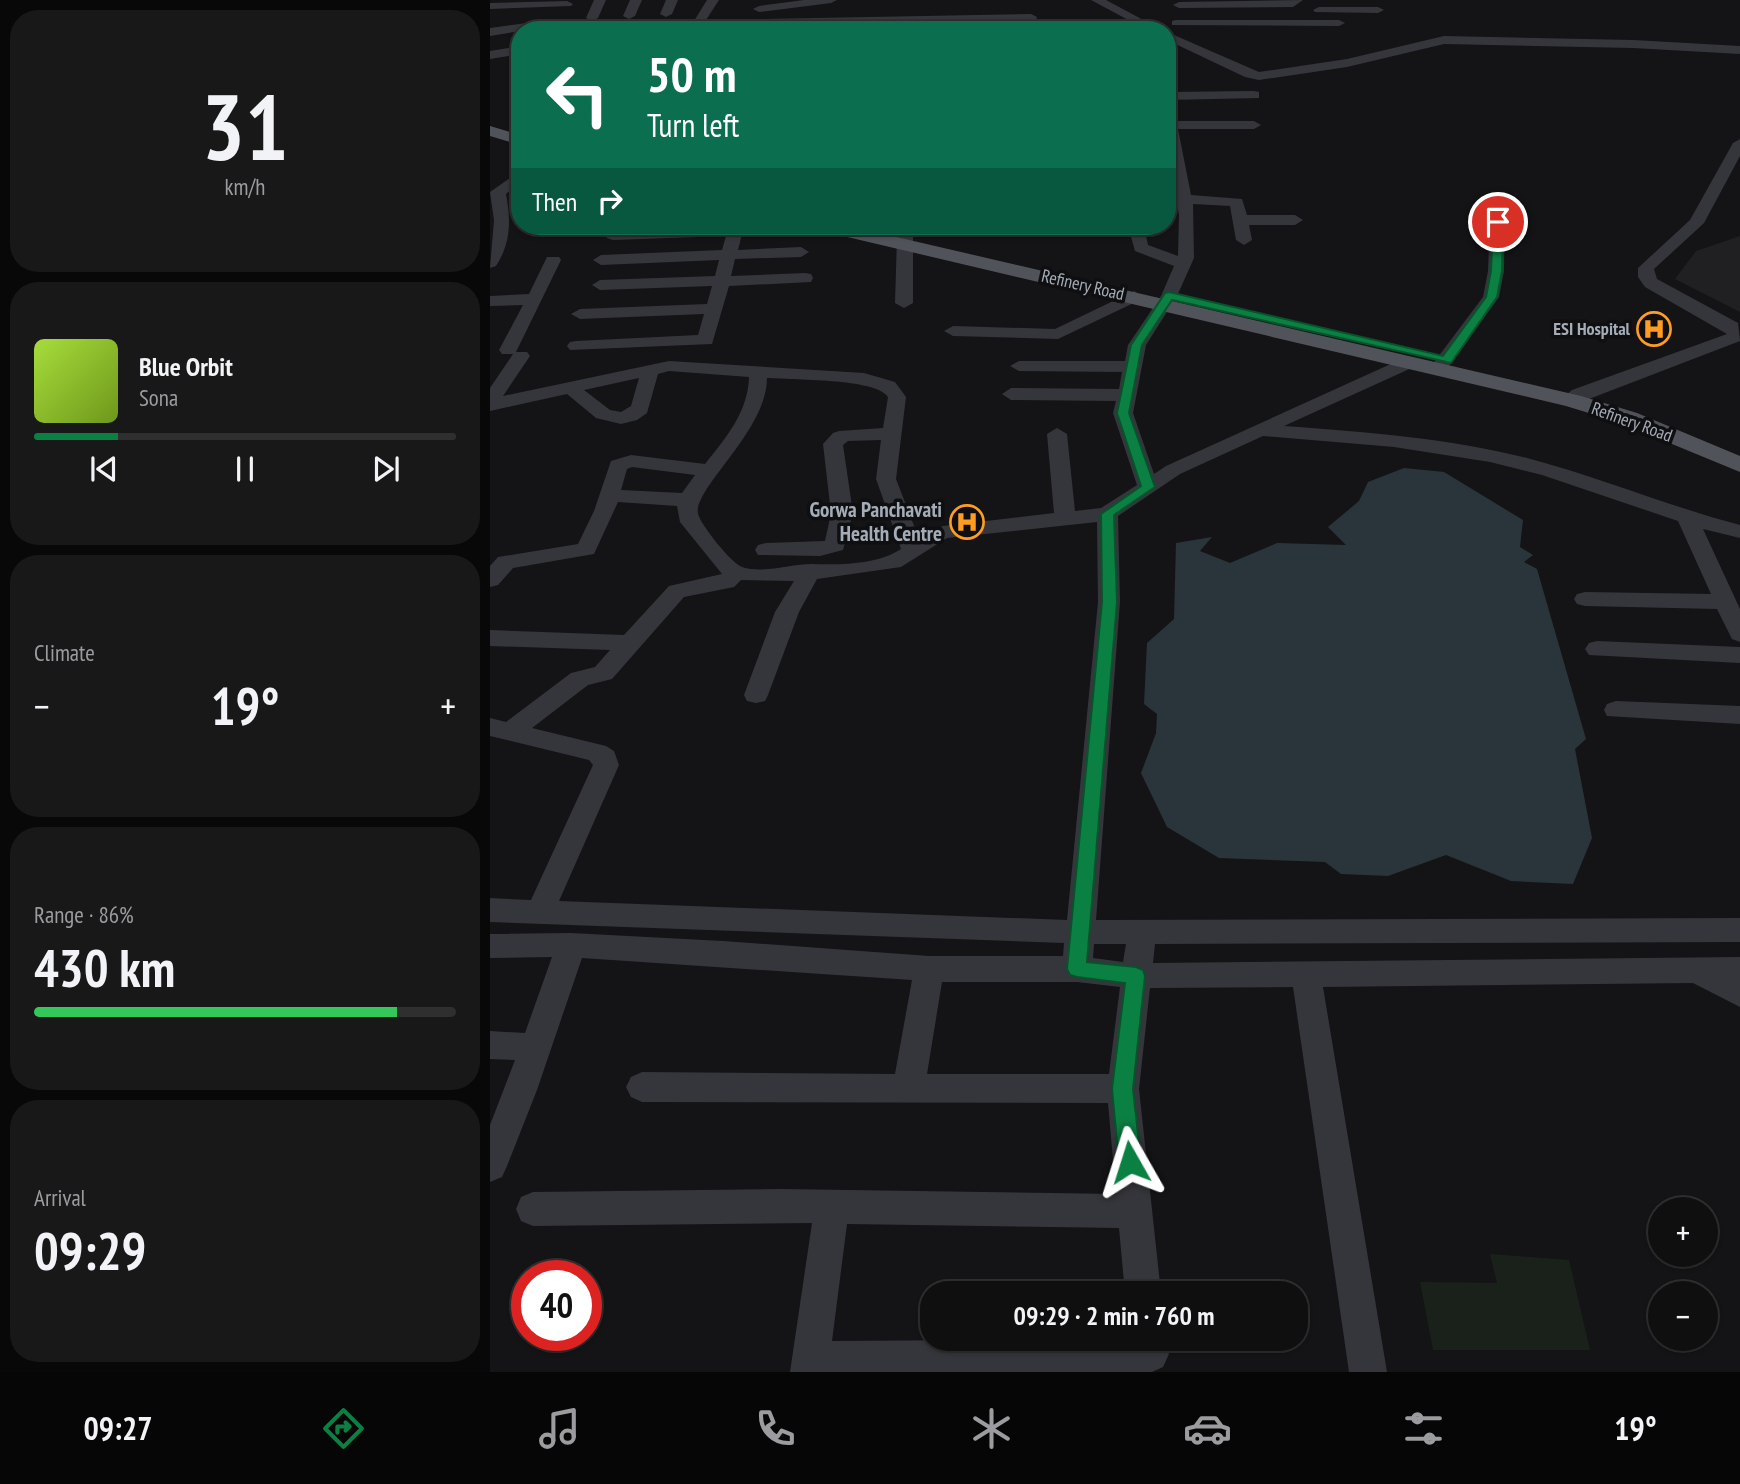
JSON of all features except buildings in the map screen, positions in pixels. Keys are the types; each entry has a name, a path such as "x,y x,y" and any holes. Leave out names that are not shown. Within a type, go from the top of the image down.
{"main road":[{"path":"490,121 511,127"},
{"path":"490,131 511,137"},
{"name":"Refinery Road","path":"874,235 1166,299 1632,409 1740,452"},
{"name":"Refinery Road","path":"890,235 1134,296 1166,299 1410,362 1442,365"},
{"name":"Refinery Road","path":"1574,397 1740,465"}],"street":[{"path":"592,18 600,0"},
{"path":"629,16 636,0"},
{"path":"666,14 672,0"},
{"path":"710,21 713,0"},
{"path":"711,21 726,0"},
{"path":"724,21 831,0"},
{"path":"1097,0 1138,21"},
{"path":"1297,0 1293,4 1179,3 1176,23 1339,23"},
{"path":"1314,23 1310,10 1373,4"},
{"path":"490,5 562,13"},
{"path":"853,21 858,7"},
{"path":"891,21 896,8"},
{"path":"815,21 822,10"},
{"path":"490,17 562,13"},
{"path":"532,21 562,13"},
{"path":"910,21 1031,17 1030,21"},
{"path":"490,32 511,26"},
{"path":"1176,43 1259,76 1347,63 1430,41 1633,44 1740,50"},
{"path":"490,56 511,53"},
{"path":"1176,83 1236,82"},
{"path":"1176,96 1254,95"},
{"path":"1176,120 1252,119"},
{"path":"1574,397 1735,337 1737,332 1732,327 1651,283 1646,277 1646,268 1696,223 1740,143"},
{"path":"1148,487 1123,413 1136,345 1166,299 1184,264 1187,218 1176,169"},
{"path":"490,263 497,252 504,221 493,190 511,181"},
{"path":"1442,365 1491,297 1496,271 1498,197"},
{"path":"1184,199 1237,202 1244,240"},
{"path":"1241,220 1295,220"},
{"path":"576,346 706,340 732,235"},
{"path":"1138,235 1141,248 1184,264"},
{"path":"904,303 905,241"},
{"path":"601,260 801,251"},
{"path":"490,403 553,260"},
{"path":"600,285 805,278"},
{"path":"953,331 1058,334 1134,296"},
{"path":"490,301 536,299"},
{"path":"580,314 713,309"},
{"path":"758,372 756,404 686,508 690,522 726,567 736,573 760,575 894,562 932,535 943,532 1107,514 1173,470 1410,362"},
{"path":"490,403 669,366 864,380 888,386 895,391 897,397 887,485 912,550"},
{"path":"1019,366 1132,366"},
{"path":"571,388 605,417 620,419 640,409 650,370"},
{"path":"1011,394 1127,395"},
{"path":"1259,431 1449,447 1531,466 1688,519 1740,531"},
{"path":"766,550 820,549 835,545 842,513 833,444 846,435 892,434"},
{"path":"1056,434 1065,519"},
{"path":"490,580 506,562 586,549 605,511 615,470 625,461 709,471"},
{"path":"608,495 689,500"},
{"path":"1077,969 1109,602 1107,514"},
{"path":"1688,519 1740,634"},
{"path":"756,695 788,612 811,571"},
{"path":"500,730 580,679 603,673 677,591 726,582 736,573"},
{"path":"1585,599 1725,602"},
{"path":"490,638 631,643"},
{"path":"1597,649 1740,655"},
{"path":"1616,710 1737,722"},
{"path":"500,730 597,753 605,758 606,765 540,912"},
{"path":"490,910 1080,932 1740,930"},
{"path":"1142,932 1123,1089 1142,1281"},
{"path":"490,1164 536,1047 571,945"},
{"path":"490,946 571,945 723,953 929,969 1077,969 1136,976 1740,970"},
{"path":"909,1088 929,969"},
{"path":"1696,970 1740,994"},
{"path":"1306,974 1368,1372"},
{"path":"490,1045 536,1047"},
{"path":"642,1087 1123,1089"},
{"path":"533,1209 832,1207 1135,1211"},
{"path":"832,1207 810,1366 1150,1355"}],"shaded area":[{"path":"1740,236 1740,312 1675,279 1696,251"},
{"path":"1404,468 1444,472 1523,520 1520,547 1533,555 1524,562 1537,569 1586,739 1575,749 1592,838 1573,884 1511,881 1446,855 1388,876 1341,874 1325,862 1219,858 1167,827 1141,773 1156,733 1157,714 1144,704 1147,643 1174,619 1176,543 1212,537 1200,551 1230,563 1277,543 1346,545 1328,527 1359,501 1368,482"},
{"path":"1490,1254 1569,1260 1590,1350 1433,1350 1420,1282 1497,1283"}],"place":[{"name":"ESI Hospital","path":"1654,329"},
{"name":"Gorwa Panchavati Health Centre","path":"967,522"}],"route":[{"path":"1130,1162 1123,1089 1136,976 1077,969 1109,602 1107,514 1148,487 1123,413 1136,345 1169,296 1446,360 1491,297 1496,271 1498,222"}]}
